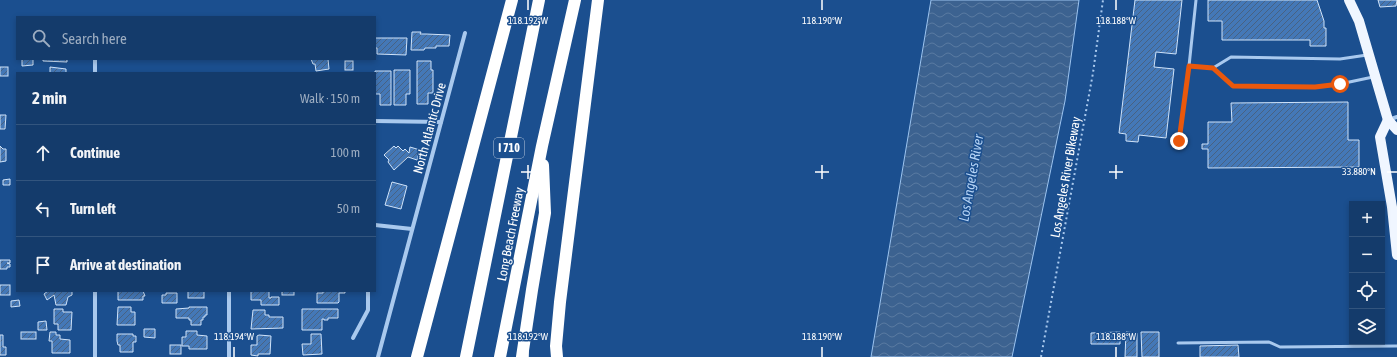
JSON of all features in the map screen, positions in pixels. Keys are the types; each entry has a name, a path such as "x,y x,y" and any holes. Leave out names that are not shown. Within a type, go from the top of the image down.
{"highway":[{"path":"417,357 512,0"},
{"name":"Long Beach Freeway","path":"466,357 539,0"},
{"name":"Long Beach Freeway","path":"500,357 542,146 575,0"},
{"path":"557,357 556,346 560,294 598,0"},
{"path":"522,357 545,213 542,146"}],"main road":[{"path":"1349,0 1359,21 1375,77 1397,130"},
{"path":"1392,119 1380,137 1392,207 1397,255"}],"street":[{"name":"North Atlantic Drive","path":"378,357 465,33"},
{"path":"95,60 95,72"},
{"path":"376,121 441,122"},
{"path":"376,225 412,229"},
{"path":"95,292 95,357"},
{"path":"229,292 230,357"},
{"path":"353,338 368,310 368,292"}],"lane":[{"path":"1179,141 1196,0"},
{"path":"1189,66 1213,68 1231,57 1340,59 1369,55"},
{"path":"1213,68 1233,86 1315,87 1375,77"},
{"path":"1178,342 1269,342 1280,347 1397,346"}],"path":[{"name":"Los Angeles River Bikeway","path":"1042,357 1093,72 1103,0"}],"water":[{"name":"Los Angeles River","path":"931,0 1079,0 1065,101 1012,357 871,357"}],"building":[{"path":"1135,0 1182,0 1176,54 1156,52 1154,67 1174,69 1166,138 1139,135 1138,142 1126,141 1126,134 1119,133"},
{"path":"1208,0 1317,0 1324,21 1324,28 1326,28 1326,46 1310,46 1310,40 1222,40 1222,21 1208,21"},
{"path":"1378,0 1397,0 1396,6 1380,7"},
{"path":"412,32 421,32 420,34 450,35 449,46 436,46 436,48 425,48 424,50 411,50"},
{"path":"376,38 407,38 406,55 377,54"},
{"path":"22,60 33,60 33,65 22,66"},
{"path":"67,60 67,62 43,61"},
{"path":"311,60 328,60 329,69 316,71 315,64 313,64"},
{"path":"345,61 353,61 353,70 345,70"},
{"path":"417,61 431,61 431,70 433,70 433,93 428,93 428,104 417,104"},
{"path":"0,67 8,67 8,76 0,76"},
{"path":"50,67 66,69 66,72 50,72"},
{"path":"394,70 410,70 410,94 406,94 406,105 394,105"},
{"path":"391,71 391,105 380,105 380,94 376,94 375,72"},
{"path":"1348,102 1348,140 1359,140 1359,167 1208,168 1208,149 1202,149 1202,144 1208,144 1208,122 1232,122 1231,103"},
{"path":"0,115 6,115 5,129 0,129"},
{"path":"0,146 3,149 6,149 6,161 0,162"},
{"path":"394,146 396,148 398,146 403,151 405,149 409,153 410,147 420,150 417,160 408,157 394,170 388,162 389,160 384,155"},
{"path":"10,179 10,185 3,185 3,180"},
{"path":"392,182 407,186 401,209 385,205"},
{"path":"0,260 10,260 10,263 7,263 10,264 10,267 7,267 7,269 0,269"},
{"path":"0,285 10,285 10,295 0,295"},
{"path":"47,292 72,292 72,295 68,297 66,305 56,305 54,295 47,300 44,294"},
{"path":"118,292 143,292 145,296 143,296 143,300 118,300"},
{"path":"188,292 204,292 204,298 188,298"},
{"path":"251,292 269,292 269,298 279,297 279,305 261,305 261,300 251,300"},
{"path":"282,292 294,292 294,295 282,295"},
{"path":"345,292 339,293 338,303 317,303 317,293"},
{"path":"166,293 177,293 177,303 162,303 162,295 166,295"},
{"path":"19,300 20,306 11,307 11,301"},
{"path":"118,307 131,307 131,312 135,312 135,325 117,325"},
{"path":"207,307 207,315 203,317 203,320 201,320 201,325 191,325 191,320 189,320 189,318 176,318 176,309"},
{"path":"54,309 63,309 63,312 72,312 71,330 58,330 58,324 54,324"},
{"path":"302,309 338,309 338,318 328,318 328,320 322,319 322,330 302,330"},
{"path":"253,310 265,310 265,315 269,315 269,317 283,317 283,328 251,329"},
{"path":"46,321 47,330 38,330 38,322"},
{"path":"144,329 155,329 155,338 144,337"},
{"path":"186,331 197,331 197,335 207,336 207,349 189,349 189,346 182,346 182,337 186,337"},
{"path":"21,332 36,332 36,339 21,339"},
{"path":"50,332 56,332 56,335 60,335 60,339 70,340 70,353 52,353 52,341 49,341"},
{"path":"1120,332 1120,344 1091,344 1091,333"},
{"path":"1126,332 1137,333 1137,357 1125,357"},
{"path":"1141,332 1159,332 1159,357 1142,357"},
{"path":"117,334 133,334 133,336 136,336 136,342 133,342 133,352 120,352"},
{"path":"311,334 321,334 322,354 303,355 302,344 311,344"},
{"path":"0,335 3,335 3,347 6,347 6,355 0,355"},
{"path":"257,336 271,336 270,354 258,354 258,356 251,355 251,345 257,345"},
{"path":"170,345 181,345 181,354 170,354"},
{"path":"1238,345 1239,357 1200,357 1200,346"}],"route":[{"path":"1179,141 1189,66 1213,68 1233,86 1315,87 1340,84"}]}
